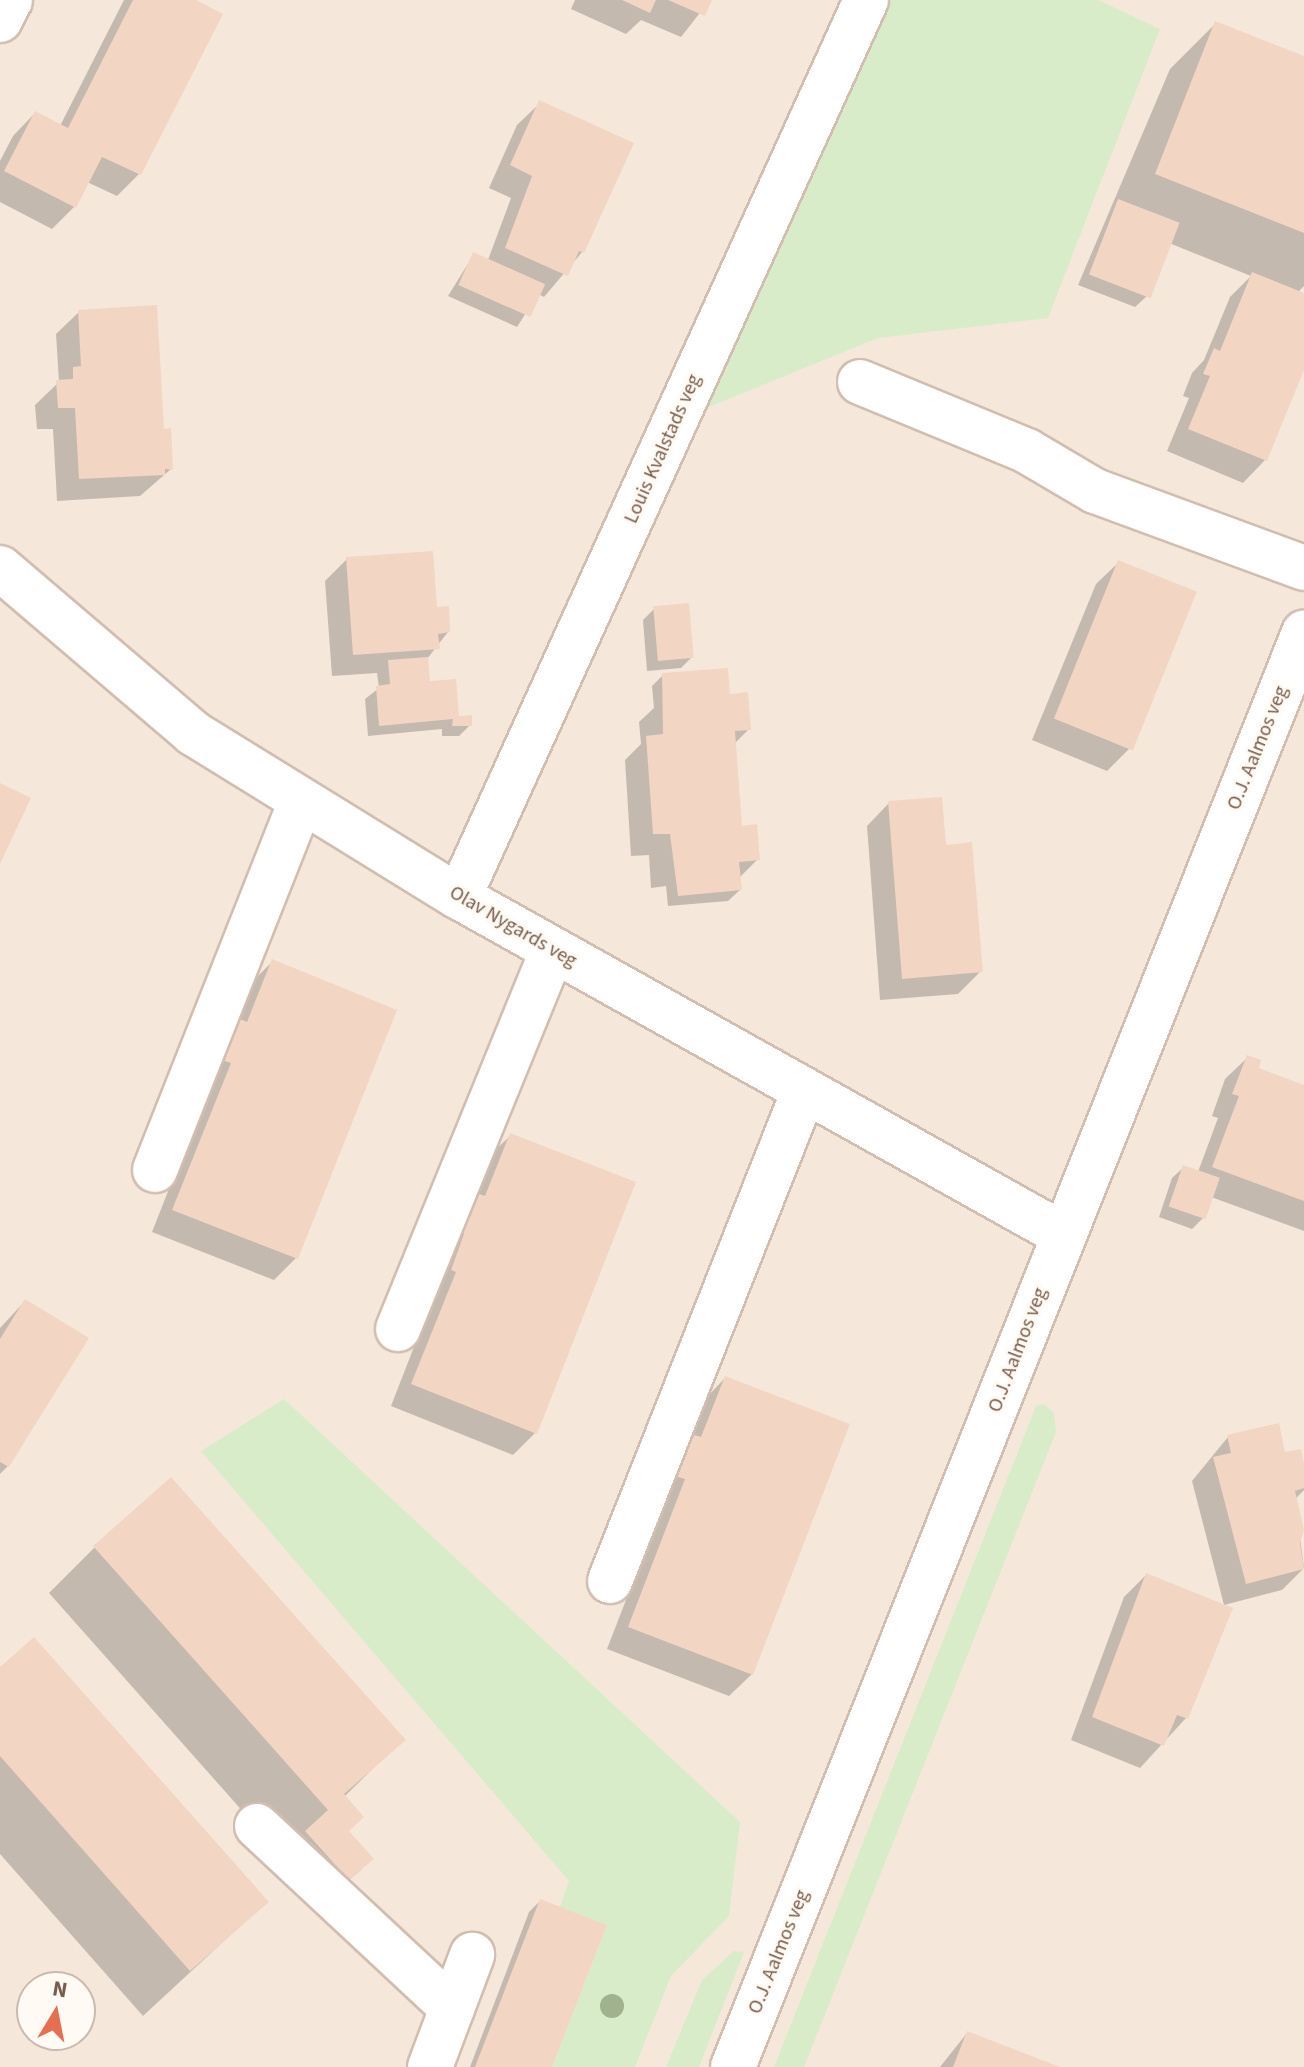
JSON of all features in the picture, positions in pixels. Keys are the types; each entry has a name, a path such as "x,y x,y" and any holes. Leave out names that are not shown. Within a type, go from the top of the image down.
{"street":[{"path":"0,20 10,0"},
{"name":"Louis Kvalstads veg","path":"459,897 866,0"},
{"path":"860,382 1027,451 1095,491 1304,568"},
{"name":"Olav Nygards veg","path":"0,568 193,733 301,801 459,897 1062,1234"},
{"name":"O.J. Aalmos veg","path":"733,2067 1062,1234 1304,633"},
{"path":"155,1170 301,801"},
{"path":"398,1329 553,950"},
{"path":"610,1581 804,1091"},
{"path":"257,1826 452,2008"},
{"path":"430,2067 472,1955"}],"shaded area":[{"path":"0,0 1304,0 1304,2067 0,2067"}],"green space":[{"path":"891,0 1098,0 1160,29 1048,318 878,338 704,409"},
{"path":"284,1399 740,1822 729,1916 671,1976 635,2067 552,2067 607,1925 560,1907 569,1881 201,1451"},
{"path":"1044,1404 1054,1413 1056,1432 804,2067 774,2067 1036,1406"},
{"path":"734,1951 744,1952 699,2067 666,2067 702,1980"}],"building":[{"path":"133,0 196,0 223,14 141,175 102,157 76,208 4,171 35,111 68,128"},
{"path":"622,0 656,0 650,13"},
{"path":"668,0 712,0 705,16"},
{"path":"1215,21 1304,56 1304,233 1155,174"},
{"path":"539,100 634,143 584,253 579,251 568,276 505,248 532,176 510,165"},
{"path":"1118,199 1180,223 1151,298 1089,275"},
{"path":"473,252 545,284 531,317 458,285"},
{"path":"1252,272 1304,293 1304,370 1267,461 1188,429 1210,376 1203,374 1214,348 1220,351"},
{"path":"157,305 164,429 171,428 173,470 165,469 165,475 79,479 75,408 58,408 56,380 73,379 73,367 81,366 78,310"},
{"path":"433,551 437,607 449,606 450,632 438,634 440,649 353,655 346,557"},
{"path":"1118,560 1197,592 1133,750 1054,719"},
{"path":"689,603 694,658 658,661 653,606"},
{"path":"428,657 430,681 456,679 459,716 472,715 472,726 452,726 453,719 379,726 376,686 390,684 388,660"},
{"path":"728,668 730,694 748,692 751,730 735,731 742,826 757,824 760,860 739,862 742,890 678,896 670,834 653,834 646,736 663,734 662,673"},
{"path":"0,783 31,798 0,864"},
{"path":"942,797 946,845 972,842 983,972 902,979 888,801"},
{"path":"272,959 397,1010 298,1259 172,1210 231,1063 216,1058 233,1016 247,1022"},
{"path":"1247,1055 1261,1060 1259,1068 1304,1085 1304,1201 1212,1167 1239,1096 1232,1094"},
{"path":"510,1133 636,1182 537,1434 411,1384 456,1272 451,1270 464,1234 457,1232 473,1192 485,1196"},
{"path":"1183,1165 1220,1178 1206,1219 1169,1207"},
{"path":"25,1299 89,1338 9,1467 0,1462 0,1339"},
{"path":"725,1376 850,1424 753,1675 628,1627 685,1479 671,1475 687,1433 701,1437"},
{"path":"1279,1423 1285,1452 1301,1449 1304,1463 1304,1488 1295,1491 1304,1530 1300,1543 1304,1569 1246,1584 1213,1457 1231,1453 1227,1435"},
{"path":"171,1477 406,1740 344,1794 364,1817 349,1831 374,1859 349,1880 305,1831 328,1810 93,1546"},
{"path":"1146,1573 1233,1608 1188,1719 1177,1715 1164,1746 1092,1717"},
{"path":"34,1637 269,1902 190,1971 0,1756 0,1667"},
{"path":"540,1899 607,1925 552,2067 475,2067"},
{"path":"967,2031 1060,2067 953,2067"}]}
